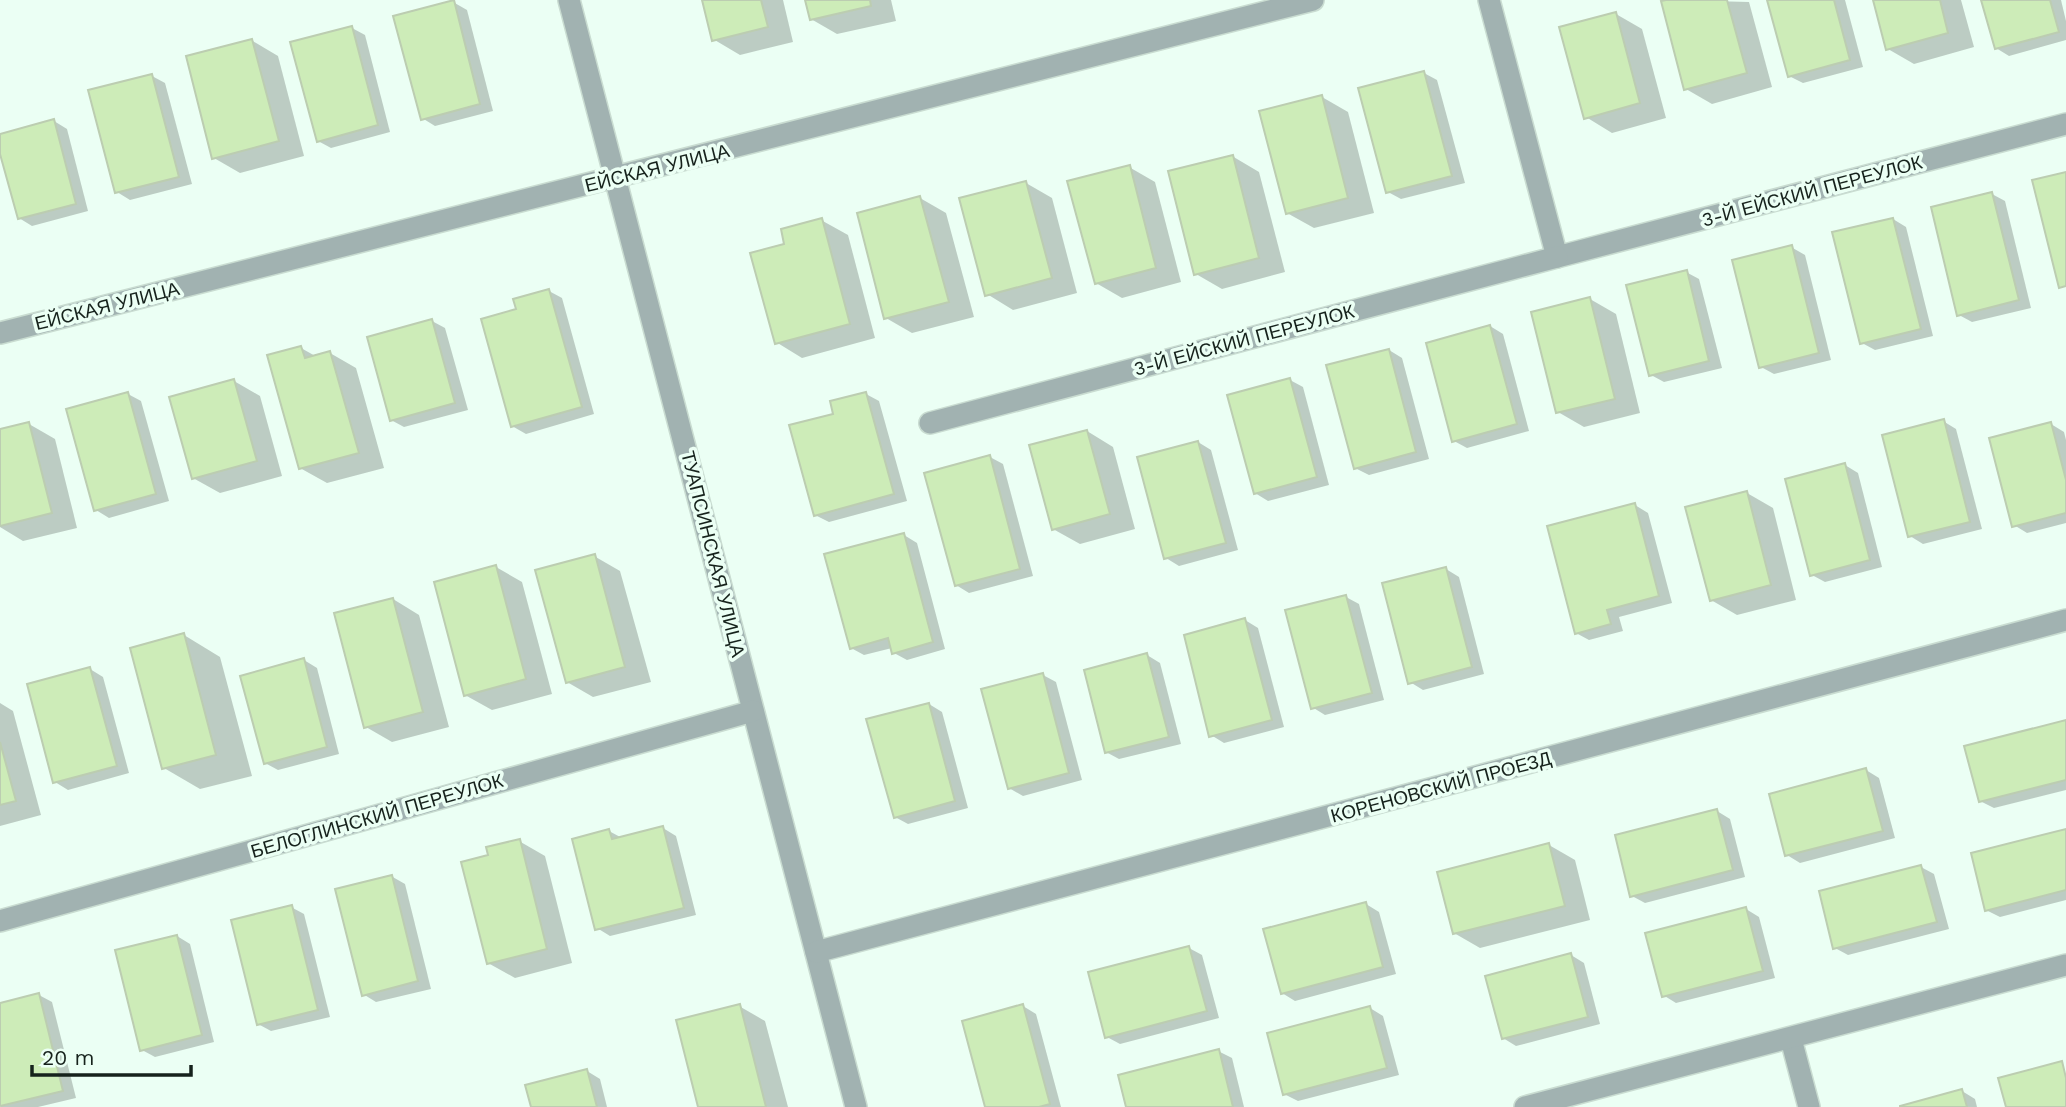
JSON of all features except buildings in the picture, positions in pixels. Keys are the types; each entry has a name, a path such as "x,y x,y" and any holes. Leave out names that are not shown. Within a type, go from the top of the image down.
{"street":[{"name":"ТУАПСИНСКАЯ УЛИЦА","path":"569,0 856,1107"},
{"name":"ЕЙСКАЯ УЛИЦА","path":"0,333 1313,0"},
{"path":"1489,0 1558,257"},
{"name":"3-Й ЕЙСКИЙ ПЕРЕУЛОК","path":"930,423 2066,124"},
{"name":"КОРЕНОВСКИЙ ПРОЕЗД","path":"816,952 2066,620"},
{"name":"БЕЛОГЛИНСКИЙ ПЕРЕУЛОК","path":"0,920 753,711"},
{"path":"1525,1107 2066,965"},
{"path":"1791,1039 1809,1107"}]}
